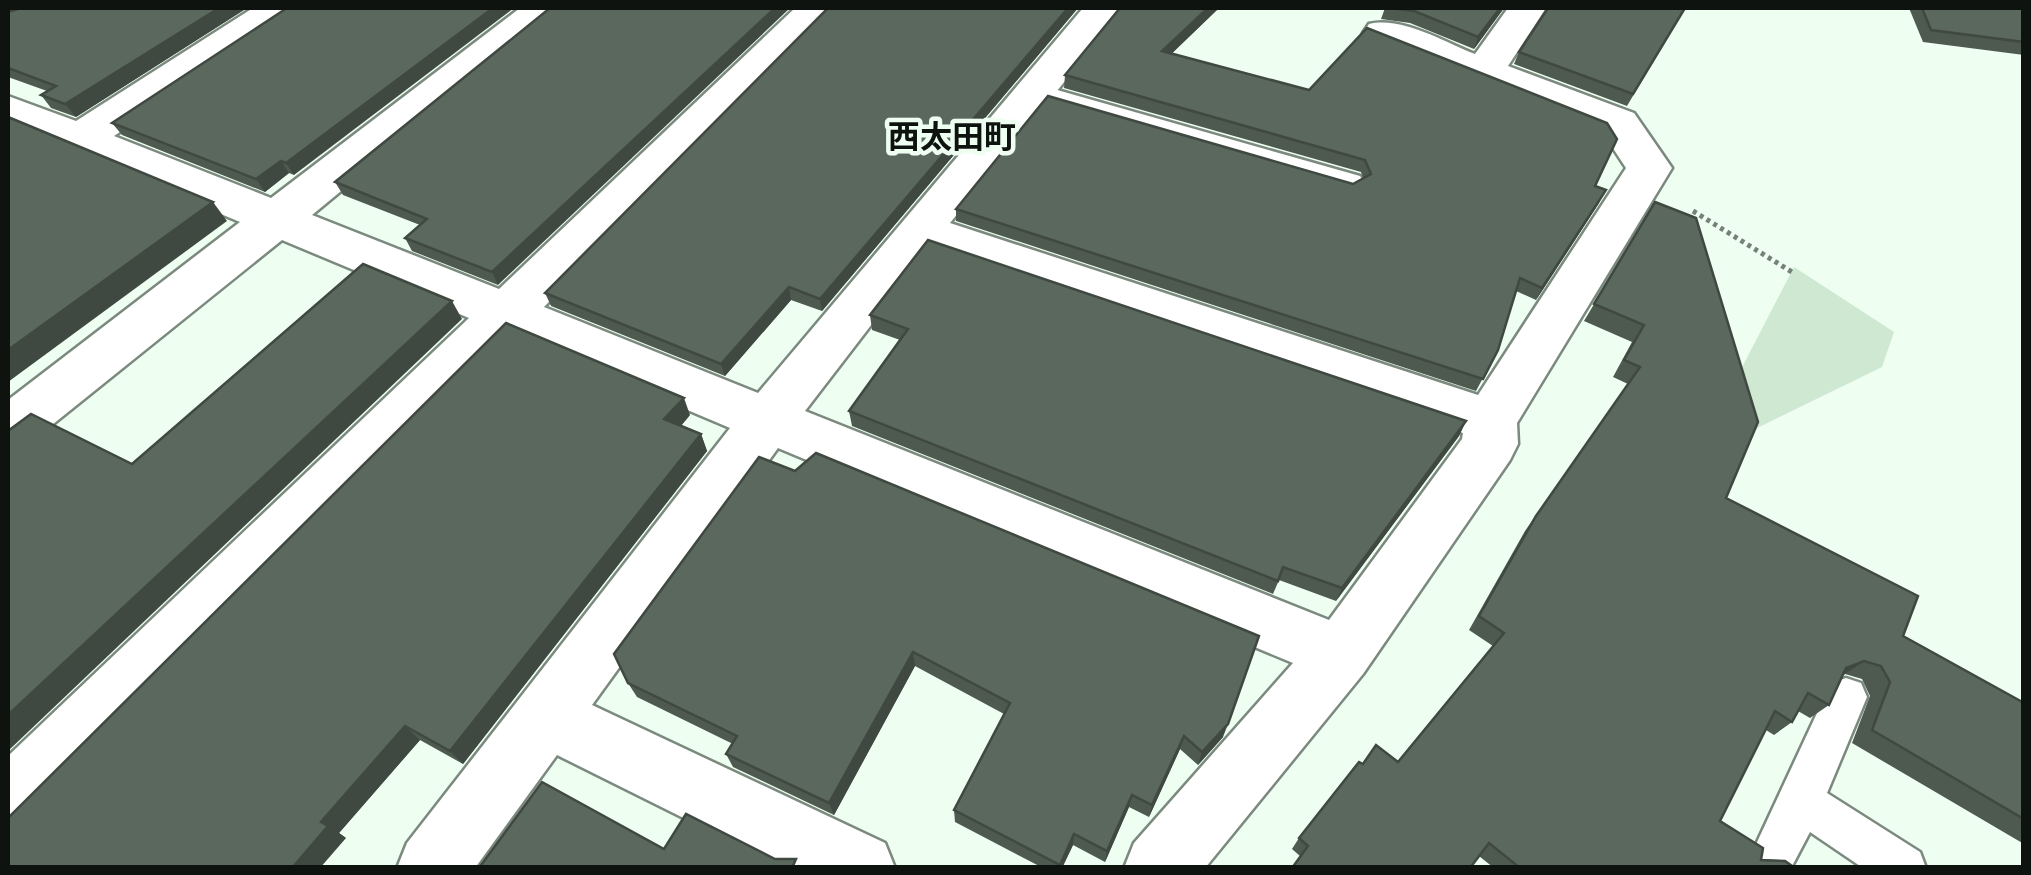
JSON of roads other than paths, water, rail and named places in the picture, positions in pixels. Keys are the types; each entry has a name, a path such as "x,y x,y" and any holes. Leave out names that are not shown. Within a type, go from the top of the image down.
{"street":[{"path":"8,13 17,8"},
{"path":"79,140 279,8"},
{"path":"8,430 544,8"},
{"path":"8,803 504,311 817,8"},
{"path":"432,868 769,418 918,230 1104,8"},
{"path":"1485,70 1527,8"},
{"path":"1159,868 1341,654 1490,444 1490,421 1649,168 1620,123 1383,33"},
{"path":"8,109 272,221 769,418 1341,654"},
{"path":"918,230 1490,421"},
{"path":"548,717 860,868"}],"lane":[{"path":"1036,92 1350,183"},
{"path":"1767,868 1802,802 1846,697"},
{"path":"1802,802 1904,868"}],"district":[{"name":"西太田町","path":"952,137"}]}
